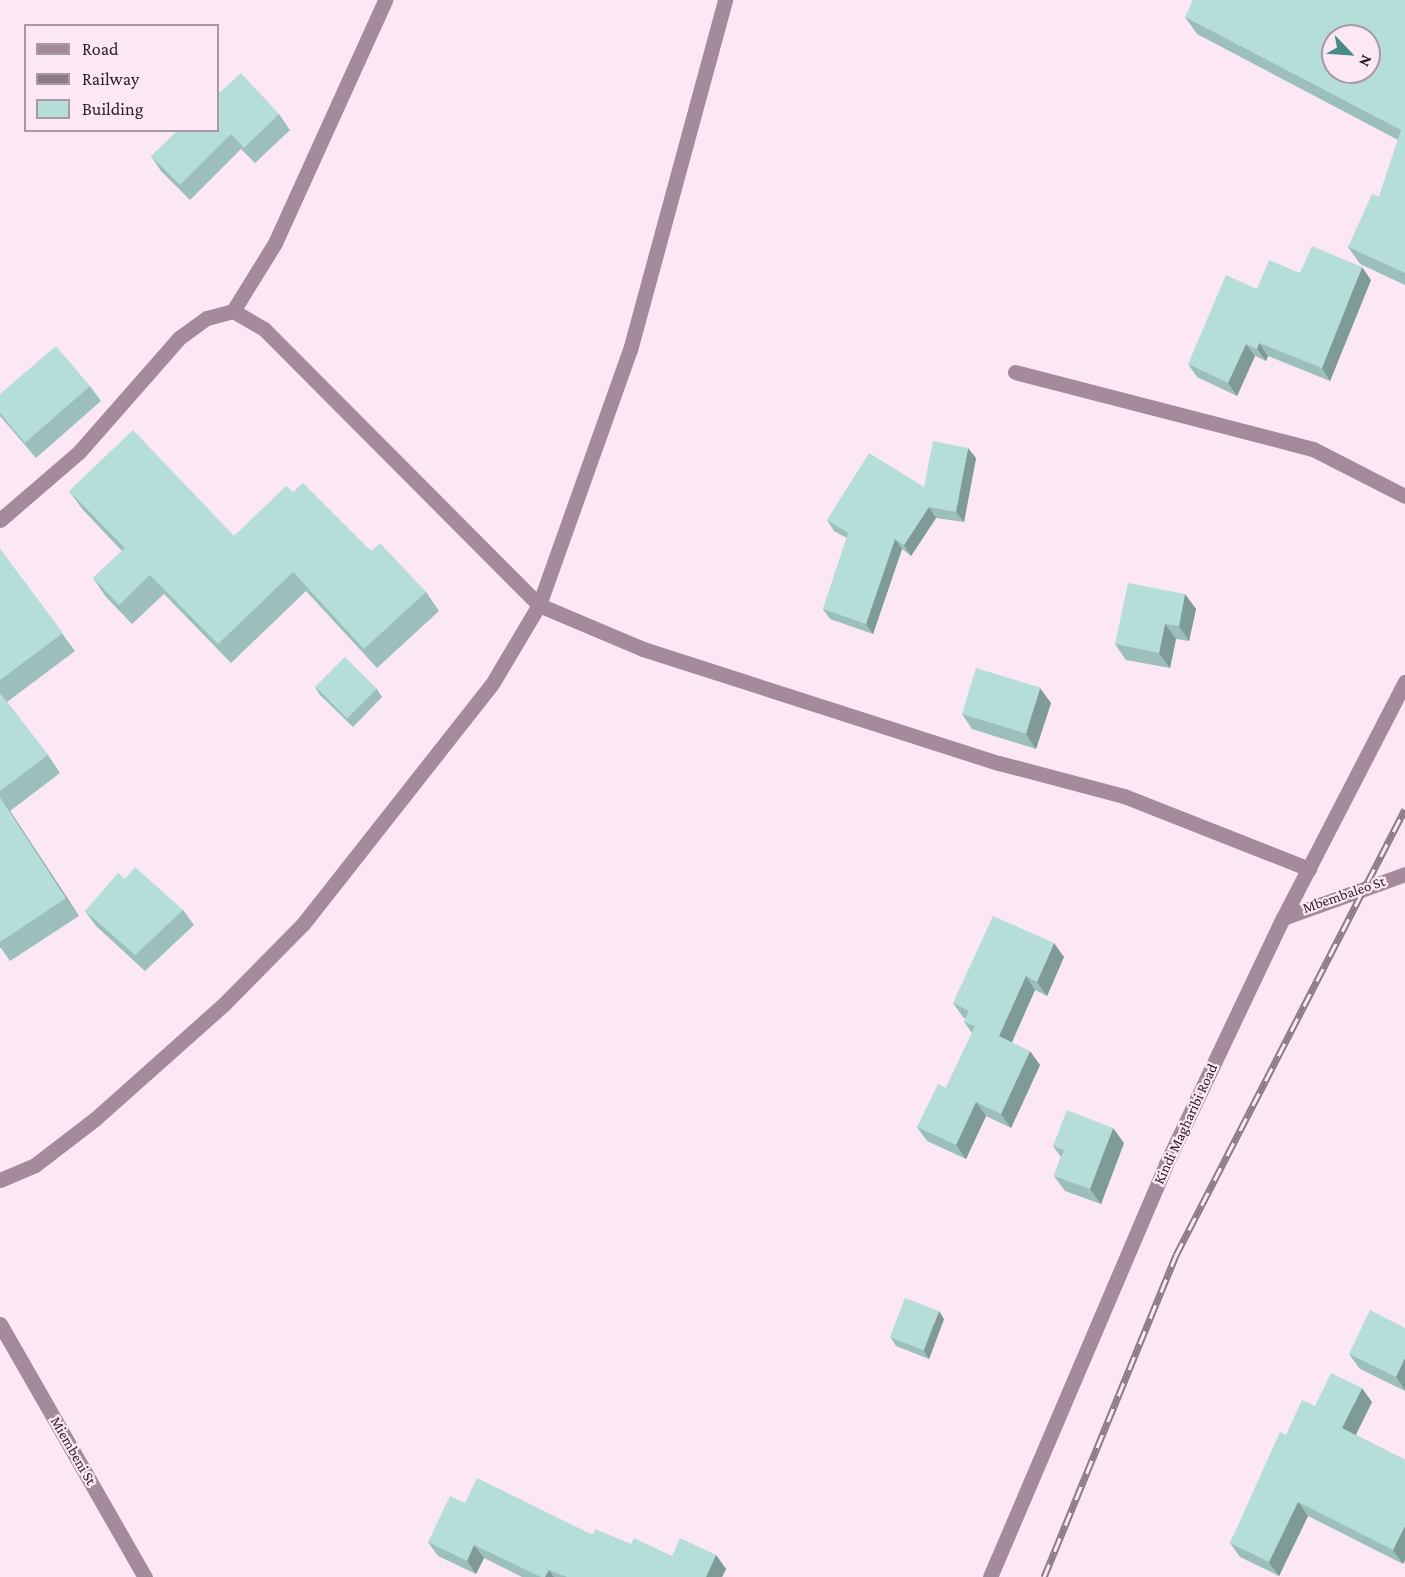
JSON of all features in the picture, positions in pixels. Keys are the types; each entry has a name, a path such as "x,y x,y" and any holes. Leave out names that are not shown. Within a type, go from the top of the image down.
{"street":[{"path":"0,520 79,452 179,339 207,318 233,311 275,243 385,0"},
{"path":"0,1180 35,1165 95,1119 224,1004 303,924 492,684 539,605 630,350 725,0"},
{"path":"233,311 264,329 539,605 577,625 704,669 999,764 1124,795 1309,868"},
{"path":"1015,372 1313,449 1405,495"},
{"name":"Kindi Magharibi Road","path":"990,1577 1166,1164 1283,918 1405,682"},
{"name":"Mbembaleo St","path":"1283,918 1405,874"},
{"name":"Miembeni St","path":"0,1324 145,1577"}],"building":[{"path":"1193,0 1405,0 1405,273 1348,247 1372,194 1379,197 1401,130 1185,17"},
{"path":"241,73 279,114 244,148 231,134 180,185 151,156 176,132 219,132 219,93"},
{"path":"1312,246 1362,267 1322,368 1259,343 1257,349 1246,344 1228,383 1188,364 1226,275 1257,289 1269,260 1300,273"},
{"path":"56,346 90,386 25,443 0,413 0,394"},
{"path":"133,430 234,536 286,486 293,492 303,483 371,551 380,543 426,592 364,649 293,572 218,644 150,575 119,605 93,578 125,548 69,491"},
{"path":"933,441 968,448 956,512 929,507 904,545 895,539 866,624 823,609 848,533 827,520 869,453 924,487"},
{"path":"0,549 63,633 0,680"},
{"path":"1128,583 1185,594 1179,626 1165,624 1159,653 1115,644"},
{"path":"345,657 377,689 347,719 315,687"},
{"path":"976,668 1040,688 1026,733 962,714"},
{"path":"0,693 48,755 0,791"},
{"path":"0,797 66,898 0,942"},
{"path":"135,867 183,910 135,955 85,911 118,873 125,879"},
{"path":"993,916 1054,943 1037,982 1026,976 999,1036 1030,1051 1001,1114 976,1102 956,1145 917,1127 938,1084 946,1088 975,1026 964,1022 969,1011 953,1003"},
{"path":"1067,1110 1113,1128 1090,1189 1054,1176 1064,1150 1053,1146"},
{"path":"905,1298 939,1311 924,1350 890,1337"},
{"path":"1370,1310 1405,1328 1405,1358 1396,1377 1349,1354"},
{"path":"1331,1373 1362,1388 1342,1428 1405,1460 1405,1526 1393,1550 1298,1502 1269,1562 1230,1543 1280,1432 1286,1435 1302,1400 1315,1406"},
{"path":"477,1478 593,1535 595,1529 631,1544 634,1538 672,1556 680,1538 716,1555 706,1577 567,1577 549,1570 545,1577 541,1577 474,1545 467,1561 428,1542 450,1496 465,1503"}],"railway":[{"path":"1044,1577 1176,1255 1405,809"}]}
